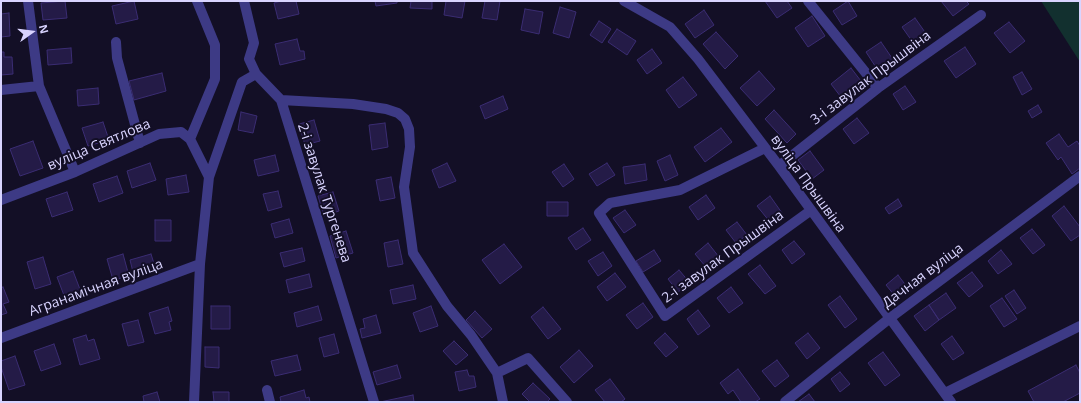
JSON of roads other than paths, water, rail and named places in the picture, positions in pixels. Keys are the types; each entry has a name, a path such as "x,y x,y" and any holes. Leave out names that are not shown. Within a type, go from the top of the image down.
{"street":[{"path":"28,1 39,86 75,172"},
{"path":"197,1 215,45 215,79 190,139 209,177"},
{"name":"2-і завулак Тургенева","path":"244,1 254,43 249,59 256,74 281,100 374,402"},
{"name":"вуліца Прышвіна","path":"624,1 670,27 698,60 779,166 810,211 951,402"},
{"path":"808,1 878,88"},
{"name":"3-і завулак Прышвіна","path":"779,166 878,88 981,15"},
{"path":"116,42 118,58 140,143"},
{"path":"194,402 200,264 209,177 242,82 256,74"},
{"path":"1,90 39,86"},
{"path":"281,100 353,104 386,109 398,113 405,119 409,129 410,147 404,187 413,253 447,306 471,335 497,373 503,402"},
{"name":"вуліца Святлова","path":"1,200 75,172 160,134 181,132 190,139"},
{"name":"2-і завулак Прышвіна","path":"765,148 680,190 610,204 599,213 665,316 810,211"},
{"name":"Дачная вуліца","path":"785,402 890,318 1080,176"},
{"name":"Агранамічная вуліца","path":"1,338 200,264"},
{"path":"945,393 1080,326"},
{"path":"497,373 528,358 567,402"},
{"path":"267,390 270,402"}]}
